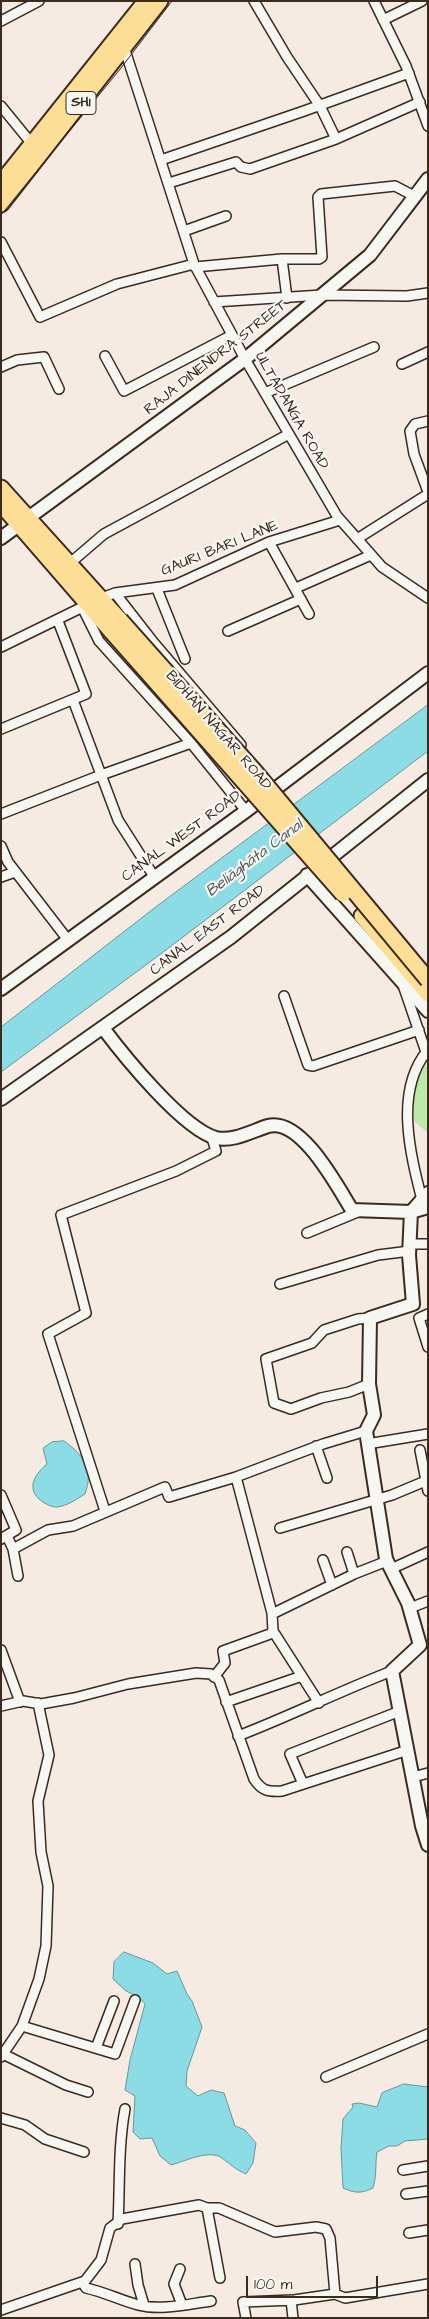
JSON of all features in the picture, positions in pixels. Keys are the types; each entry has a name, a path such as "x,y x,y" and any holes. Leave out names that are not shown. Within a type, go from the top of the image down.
{"main road":[{"name":"SH1","path":"2,203 122,41 146,1"},
{"name":"SH1","path":"1,183 32,144 122,41 160,1"},
{"name":"RAJA DINENDRA STREET","path":"1,538 245,360 370,255 428,179"},
{"path":"1,488 24,522 90,603 116,626 428,994"},
{"path":"1,504 24,522 69,564 90,603"},
{"name":"BIDHAN NAGAR ROAD","path":"116,626 256,772 428,980"},
{"name":"CANAL WEST ROAD","path":"1,990 246,811 428,673"},
{"name":"CANAL EAST ROAD","path":"1,1099 231,937 428,780"},
{"path":"332,855 428,970"},
{"path":"307,875 428,1011"},
{"path":"103,1028 137,1070 174,1110 211,1135 218,1138 235,1137 270,1125 286,1126 300,1137 320,1160 352,1210 411,1212 426,1200"},
{"path":"411,1212 410,1247 413,1304 370,1318 369,1384 374,1415 366,1438 389,1565 410,1608 420,1645 392,1671 413,1777 423,1804 428,1845"}],"street":[{"path":"1,21 39,1"},
{"path":"254,1 287,57 320,106 336,139"},
{"path":"374,1 409,73 428,126"},
{"path":"383,20 422,1"},
{"name":"ULTADANGA ROAD","path":"122,41 195,265 245,360 340,520 382,567 428,598"},
{"path":"162,160 320,106 409,73"},
{"path":"169,183 236,162 240,167 250,169 336,139 420,102"},
{"path":"1,106 32,144"},
{"path":"1,242 40,317 117,284 195,265 282,259 319,259 322,257 318,198 321,194 395,186 416,196"},
{"path":"184,231 226,216"},
{"path":"282,259 287,298"},
{"path":"214,302 322,295 407,296 428,293"},
{"path":"105,356 124,391 232,335"},
{"path":"265,393 374,347"},
{"path":"402,364 428,352"},
{"path":"1,367 17,360 44,357 59,388"},
{"path":"357,539 428,493 414,454 410,430 415,424 428,421"},
{"path":"69,564 104,534 289,434"},
{"name":"GAURI BARI LANE","path":"1,647 58,621 90,603 115,593 157,589 175,585 269,542 340,520"},
{"path":"269,542 309,614"},
{"path":"296,588 371,555"},
{"path":"157,589 185,659"},
{"path":"115,593 154,643 276,788"},
{"path":"228,631 301,598"},
{"path":"90,603 99,641 191,744 246,811"},
{"path":"1,729 83,697 86,694 58,621"},
{"path":"73,700 118,820 155,878"},
{"path":"1,814 101,775 191,744"},
{"path":"1,846 8,862 68,940"},
{"path":"1,877 16,872"},
{"path":"403,985 427,1051 418,1061 408,1091 409,1132 426,1200"},
{"path":"284,996 308,1065 313,1066 419,1030"},
{"path":"105,1511 48,1334 86,1313 61,1215 176,1171 216,1151 211,1135"},
{"path":"307,1233 362,1210"},
{"path":"280,1284 378,1255 428,1244"},
{"path":"428,1314 419,1318 423,1336 428,1347"},
{"path":"369,1384 349,1392 321,1398 291,1409 274,1403 266,1359 312,1343 324,1330 358,1319 370,1318"},
{"path":"13,1549 48,1530 68,1528 165,1487 169,1497 236,1477 316,1446 366,1438 428,1434"},
{"path":"316,1446 327,1478"},
{"path":"420,1450 428,1491"},
{"path":"236,1477 272,1614 273,1631 319,1702"},
{"path":"280,1528 403,1492 426,1481"},
{"path":"1,1495 16,1530 4,1538 13,1549 18,1576"},
{"path":"348,1552 354,1574"},
{"path":"272,1614 354,1574 428,1552"},
{"path":"323,1560 332,1585"},
{"path":"410,1608 428,1600"},
{"path":"214,1677 224,1663 224,1651 270,1634 273,1631"},
{"path":"1,1650 6,1677 20,1702"},
{"path":"238,1736 392,1671"},
{"path":"1,1706 20,1702 38,1704 74,1698 128,1684 196,1673 211,1674 219,1680 254,1779 261,1789 270,1792 282,1791 408,1750"},
{"path":"226,1702 302,1676"},
{"path":"38,1704 42,1733 49,1755 38,1801 40,1852 48,1886 46,1946 39,1979 22,2026 2,2055 66,2085 88,2092"},
{"path":"303,1784 290,1754 400,1711"},
{"path":"413,1777 428,1773"},
{"path":"22,2026 116,2053 135,2000"},
{"path":"96,2048 114,2001"},
{"path":"326,2077 428,2034"},
{"path":"118,2224 121,2163 120,2139 125,2109"},
{"path":"1,2118 24,2125 45,2139 84,2152"},
{"path":"403,2170 428,2166"},
{"path":"406,2194 428,2191"},
{"path":"1,2310 82,2282 101,2260 110,2228 118,2224 122,2219 199,2204 207,2208 219,2208 275,2232 316,2227 326,2229 330,2238 335,2294"},
{"path":"207,2208 220,2278"},
{"path":"409,2233 428,2230"},
{"path":"135,2264 138,2285 144,2305"},
{"path":"180,2269 174,2284 182,2305"},
{"path":"82,2282 86,2288 144,2305 160,2307 211,2301"},
{"path":"246,2318 243,2302 291,2300 335,2294 345,2298 428,2284"},
{"path":"291,2300 293,2318"}],"green space":[{"path":"428,1059 428,1133 414,1121 413,1091"}],"water":[{"name":"Beliāghāta Canal","path":"428,705 428,751 162,953 1,1072 1,1027 157,906"},
{"path":"64,1441 82,1458 88,1470 88,1485 85,1494 68,1504 54,1507 47,1505 39,1499 33,1490 33,1485 36,1476 47,1464 43,1448 52,1442"},
{"path":"124,1952 153,1963 167,1974 177,1971 202,2027 187,2071 186,2086 198,2096 211,2090 224,2093 235,2126 245,2130 256,2143 253,2163 246,2174 222,2158 211,2155 204,2155 171,2165 160,2156 152,2138 140,2139 133,2132 135,2096 125,2090 130,2060 145,2004 139,1997 126,1991 113,1979 114,1962"},
{"path":"404,2084 428,2087 428,2139 405,2141 397,2146 389,2146 377,2152 373,2188 358,2192 343,2188 341,2148 343,2119 353,2107 352,2104 359,2103 377,2107 382,2093"}],"tram line":[{"path":"1,215 121,68 172,1"}]}
